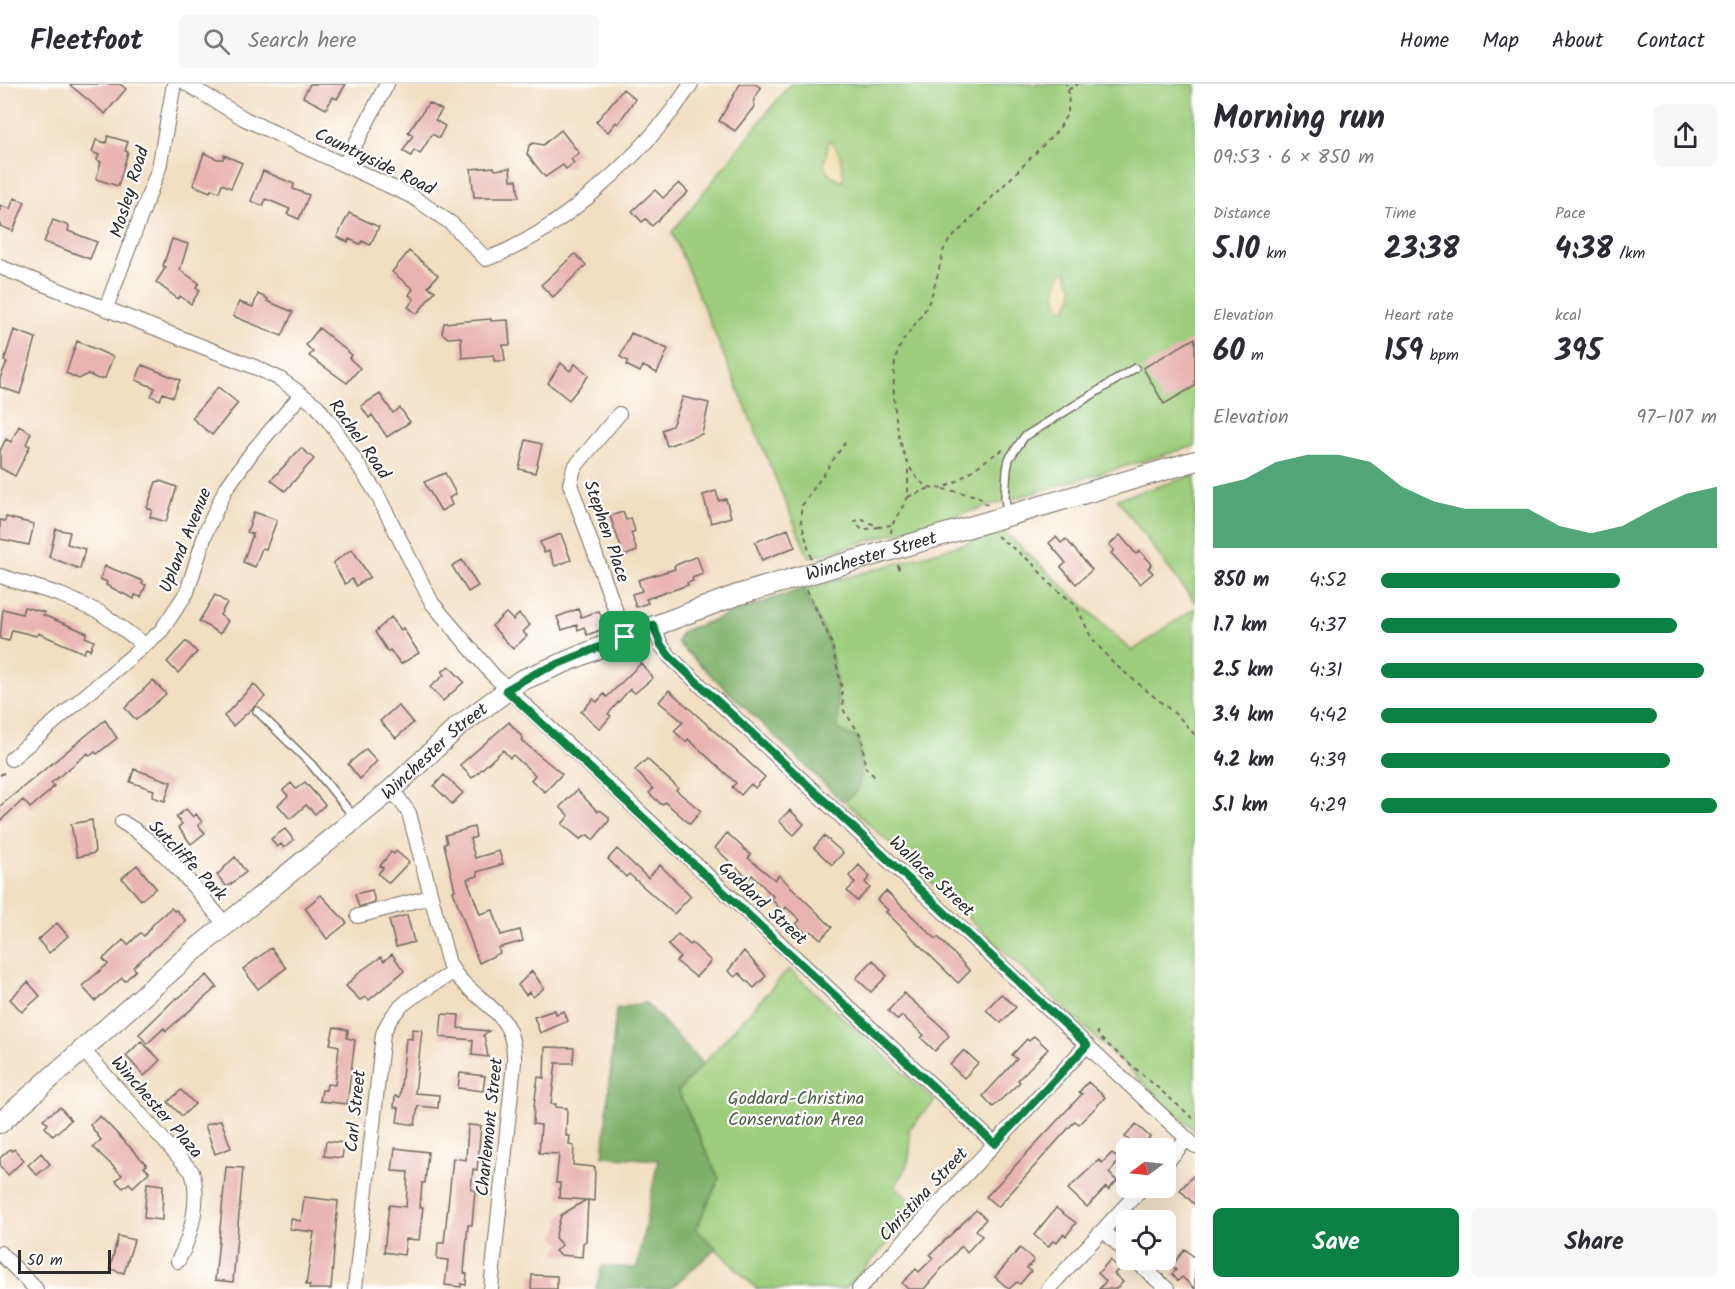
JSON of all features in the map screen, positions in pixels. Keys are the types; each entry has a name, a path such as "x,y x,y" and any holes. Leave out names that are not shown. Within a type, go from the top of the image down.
{"street":[{"name":"Mosley Road","path":"106,308 159,168 174,84"},
{"name":"Countryside Road","path":"187,84 246,119 413,197 453,224 486,259 525,241 574,207 618,171 647,142 691,84"},
{"path":"345,164 387,84"},
{"name":"Rachel Road","path":"1,269 257,368 280,379 316,406 352,454 377,494 438,612 506,690"},
{"name":"Upland Avenue","path":"11,759 161,631 187,592 206,532 225,490 252,452 301,395"},
{"name":"Stephen Place","path":"619,414 574,468 570,484 625,637"},
{"name":"Winchester Street","path":"0,1123 226,925 392,789 459,726 506,690 536,673 712,603 810,572 1195,460"},
{"path":"0,576 61,595 101,614 145,645"},
{"name":"Wallace Street","path":"653,625 661,645 670,657 1191,1142"},
{"name":"Goddard Street","path":"506,690 995,1144"},
{"name":"Charlemont Street","path":"392,789 409,813 445,954 453,972 498,1012 513,1041 514,1063 491,1289"},
{"name":"Sutcliffe Park","path":"122,822 142,835 164,856 226,925"},
{"path":"358,916 430,897"},
{"name":"Carl Street","path":"355,1289 382,1035 400,1004 453,972"},
{"name":"Christina Street","path":"859,1289 1087,1045"},
{"name":"Winchester Plaza","path":"83,1050 192,1172 195,1187 191,1232 178,1261"},
{"path":"1176,1154 1191,1142"},
{"path":"1048,1289 1133,1198"},
{"path":"1103,1230 1116,1242"},
{"path":"0,1253 36,1289"},
{"path":"1146,1270 1167,1289"}],"lane":[{"path":"999,518 1005,497 1009,459 1024,437 1135,368"},
{"path":"257,711 311,764 355,819"}],"path":[{"path":"933,488 913,475 908,465 896,420 896,357 926,307 944,249 949,241 1059,129 1068,112 1066,84"},
{"path":"1068,90 1078,84"},
{"path":"940,488 954,483 983,460 1024,437"},
{"path":"846,441 801,507 801,521 812,562 808,594 829,635 842,684 844,711 862,737 865,766 876,778"},
{"path":"900,573 894,548 892,525 908,497 908,465"},
{"path":"908,497 933,488 940,488 981,498 999,518 998,538 1023,555 1053,587 1076,604 1091,637 1106,656 1130,679 1179,717 1195,735"},
{"path":"879,526 860,518 855,522 862,530 892,525"},
{"path":"1097,1031 1099,1036 1131,1067 1195,1120"}],"green space":[{"path":"790,84 1195,84 1195,446 809,558 672,232"},
{"path":"1195,475 1195,603 1117,499"},
{"path":"1005,532 1132,651 1195,608 1195,1131 678,644 679,635 683,631 775,598"},
{"path":"804,588 808,601 826,635 833,658 838,729 858,737 861,764 859,784 856,792 841,800 677,642 683,631"},
{"name":"Goddard-Christina Conservation Area","path":"789,969 935,1101 909,1129 909,1159 895,1186 920,1209 845,1289 757,1289 696,1229 719,1179 678,1091"},
{"path":"646,1003 703,1064 678,1091 719,1179 696,1229 716,1248 670,1289 596,1289 602,1266 637,1268 658,1160 603,1156 616,1009"}],"sand":[{"path":"829,141 832,141 840,156 844,178 842,182 828,173 824,165"},
{"path":"1067,271 1069,281 1073,286 1072,296 1066,309 1060,307 1056,289 1062,272"}],"building":[{"path":"69,84 120,84 126,89 105,114"},
{"path":"310,84 346,84 337,99 333,97 326,109 303,97"},
{"path":"740,84 755,84 761,88 754,99 754,107 735,131 719,121"},
{"path":"623,89 635,99 618,124 616,122 608,132 596,122"},
{"path":"429,103 442,110 435,120 445,126 439,138 432,134 420,154 414,150 411,156 403,151 413,135 408,132"},
{"path":"561,130 579,153 571,159 574,163 566,169 563,165 545,177 527,154 529,146 533,143 543,145"},
{"path":"108,136 128,142 125,151 128,152 118,186 96,179 101,162 97,160 99,155 92,152 96,140 106,143"},
{"path":"204,153 217,159 223,159 224,155 242,163 231,188 222,184 219,192 211,189 210,192 193,185"},
{"path":"494,167 495,170 510,168 511,180 517,180 519,197 474,197 471,169"},
{"path":"263,171 294,184 293,189 309,195 299,219 287,214 290,209 266,199 263,206 251,201"},
{"path":"679,183 688,192 652,226 646,219 642,222 632,211 655,190 663,198"},
{"path":"14,198 25,202 13,231 0,226 0,205 10,209"},
{"path":"349,213 379,227 370,245 349,239 348,242 337,237"},
{"path":"53,220 69,226 68,231 97,242 90,259 44,242"},
{"path":"172,239 188,244 180,270 199,283 196,287 200,290 191,304 180,296 178,299 156,282 166,267 163,266"},
{"path":"409,251 438,275 428,287 435,291 417,314 408,307 414,299 409,295 413,289 392,272"},
{"path":"575,254 586,265 553,297 541,285"},
{"path":"258,294 268,299 267,301 293,312 282,336 233,316 239,302 253,307"},
{"path":"491,319 491,321 508,320 510,345 503,345 505,361 494,361 494,355 462,358 461,337 448,338 442,333 444,323"},
{"path":"319,328 352,355 349,358 360,368 347,383 309,356 313,352 306,345"},
{"path":"14,330 36,338 20,394 0,387 0,378 7,362 4,361"},
{"path":"631,333 668,349 657,373 643,366 640,372 626,365 628,361 620,357"},
{"path":"1195,338 1195,386 1164,404 1143,368"},
{"path":"77,341 113,357 105,378 98,379 88,374 79,379 66,373"},
{"path":"561,363 570,371 575,364 589,375 569,400 548,383"},
{"path":"142,365 180,380 173,397 163,393 160,400 151,396 155,388 136,380"},
{"path":"218,387 238,403 212,435 192,418"},
{"path":"380,394 393,413 400,408 410,422 387,437 372,415 369,418 361,406"},
{"path":"683,397 709,403 702,434 667,446 662,430 672,426"},
{"path":"19,426 31,433 26,444 30,446 15,476 0,468 0,451 6,439 11,442"},
{"path":"526,440 542,444 535,473 519,469"},
{"path":"301,448 314,459 285,491 271,480"},
{"path":"445,473 456,494 449,498 452,505 441,511 424,482"},
{"path":"160,481 177,487 166,522 150,517 152,510 147,508 156,482"},
{"path":"716,491 719,501 726,499 731,517 711,523 703,495"},
{"path":"254,512 277,520 266,549 262,548 255,567 243,562 253,534 247,532"},
{"path":"623,512 626,520 631,518 635,531 631,533 637,551 624,556 610,516"},
{"path":"6,517 34,524 29,545 0,539 0,520 5,521"},
{"path":"56,529 70,532 67,544 85,549 80,569 49,557"},
{"path":"788,529 795,547 762,560 755,542"},
{"path":"561,534 571,560 555,566 549,551 544,553 540,542"},
{"path":"1120,535 1136,554 1140,551 1152,564 1148,568 1153,573 1140,584 1111,553 1114,550 1109,545"},
{"path":"1056,537 1061,543 1066,539 1092,570 1076,584 1061,567 1066,563 1049,543"},
{"path":"352,549 370,577 356,586 352,579 345,584 333,563"},
{"path":"697,556 703,574 692,578 693,581 687,583 688,585 646,599 648,603 636,607 632,594 642,591 638,580 675,569 674,566"},
{"path":"462,560 478,586 468,592 452,566"},
{"path":"105,566 143,581 142,584 146,585 141,597 135,595 134,599 106,585 107,582 100,579"},
{"path":"215,595 227,603 220,615 228,621 220,634 199,621"},
{"path":"24,607 44,612 43,615 87,633 85,637 94,641 90,650 86,648 84,653 38,633 37,636 12,630 9,641 0,639 3,609 22,614"},
{"path":"578,609 581,617 599,611 606,628 587,635 584,627 578,630 577,625 562,630 557,617"},
{"path":"506,613 513,620 519,614 530,625 523,632 527,636 513,649 492,626"},
{"path":"391,617 401,630 403,628 419,653 401,664 390,650 388,652 375,632"},
{"path":"186,641 197,652 178,673 167,662"},
{"path":"641,663 653,678 635,693 630,689 608,714 611,716 600,729 581,712 593,699 597,702 604,694 607,697"},
{"path":"449,666 464,682 443,701 430,687 444,675 442,672"},
{"path":"153,680 166,694 136,720 125,708"},
{"path":"254,684 265,697 233,726 224,716"},
{"path":"669,690 765,777 755,788 751,784 741,795 732,787 736,783 688,739 686,742 674,731 683,722 659,702"},
{"path":"398,705 413,723 396,738 380,721"},
{"path":"105,720 117,738 97,754 95,752 90,756 88,753 51,783 54,786 50,791 30,808 23,800 0,821 0,806"},
{"path":"509,722 523,738 521,740 562,774 545,792 531,780 535,775 513,755 510,758 503,750 472,778 460,765"},
{"path":"366,749 377,761 360,779 348,764"},
{"path":"647,759 678,788 676,790 701,811 690,824 665,802 662,805 649,793 653,789 635,770"},
{"path":"134,769 171,782 165,801 152,797 154,790 130,782"},
{"path":"444,775 463,793 452,804 434,786"},
{"path":"305,782 325,805 315,814 306,805 290,819 278,805 288,796 283,790 291,783 296,789"},
{"path":"577,790 598,812 600,810 609,817 609,821 593,840 588,835 580,839 562,824 569,816 560,807"},
{"path":"186,809 193,817 196,814 202,822 198,825 205,833 191,844 178,827 182,824 176,817"},
{"path":"790,810 804,824 794,835 779,821"},
{"path":"92,820 95,853 77,857 71,824"},
{"path":"474,827 476,837 470,839 475,858 499,851 503,864 477,872 478,876 467,879 480,914 493,910 501,935 520,930 523,941 498,948 500,953 479,963 453,891 455,890 444,844 447,843 445,835"},
{"path":"285,829 294,840 284,848 281,844 277,847 271,839"},
{"path":"727,833 751,855 748,858 775,880 779,875 832,927 821,939 811,931 808,935 796,924 800,920 786,907 783,911 771,899 773,896 752,875 749,879 715,848"},
{"path":"824,836 843,853 832,865 814,848"},
{"path":"617,849 648,878 660,865 691,896 674,914 629,874 626,877 608,859"},
{"path":"396,851 409,862 389,883 378,874 383,868 380,866 391,852 394,854"},
{"path":"235,857 246,872 227,887 217,875"},
{"path":"137,865 156,888 141,900 122,878"},
{"path":"859,865 870,877 865,882 870,888 857,901 847,891 855,883 849,876"},
{"path":"372,890 375,902 359,907 355,894"},
{"path":"886,891 936,939 938,937 970,971 958,983 886,912 888,910 877,900"},
{"path":"321,895 347,923 327,939 305,908"},
{"path":"171,908 186,921 133,967 136,970 125,981 122,978 95,1001 82,986 108,964 103,959 123,940 128,945 140,933 144,936"},
{"path":"407,915 414,942 396,947 389,920"},
{"path":"57,923 68,936 49,953 38,940"},
{"path":"678,934 690,945 692,943 711,961 696,977 676,961 680,957 668,945"},
{"path":"271,948 286,968 258,989 243,969"},
{"path":"744,951 766,976 754,988 739,973 735,977 728,971"},
{"path":"392,954 404,971 369,1000 366,997 360,1000 346,986 362,970 381,957 384,961"},
{"path":"873,960 887,976 871,992 856,978"},
{"path":"532,971 544,988 533,997 529,992 526,995 518,985"},
{"path":"207,975 217,987 166,1031 164,1028 147,1044 139,1034 176,998"},
{"path":"28,982 40,996 22,1012 10,999"},
{"path":"904,993 949,1036 935,1051 921,1038 924,1035 902,1016 898,1020 888,1011"},
{"path":"1001,994 1016,1007 1001,1023 986,1010"},
{"path":"555,1010 556,1014 564,1011 568,1021 540,1033 534,1017"},
{"path":"442,1014 459,1015 458,1028 489,1031 482,1036 484,1035 488,1057 472,1055 473,1040 440,1037"},
{"path":"334,1027 348,1030 347,1038 355,1040 347,1104 320,1101 322,1090 326,1090 327,1084 335,1085 339,1046 330,1044"},
{"path":"412,1029 422,1030 415,1093 439,1095 438,1108 418,1106 415,1125 397,1122 399,1108 394,1107 395,1096 400,1097 406,1038 412,1039"},
{"path":"1034,1036 1048,1049 1018,1080 1020,1082 993,1107 983,1096 1017,1059 1012,1055 1027,1039 1029,1041"},
{"path":"141,1041 160,1060 144,1076 126,1056"},
{"path":"545,1047 574,1048 573,1063 556,1063 551,1104 556,1104 555,1107 567,1108 566,1136 570,1136 569,1145 574,1146 573,1165 595,1167 594,1201 588,1200 586,1241 583,1243 582,1257 560,1255 555,1251 562,1245 555,1238 561,1215 586,1200 559,1198 560,1183 556,1183 559,1154 539,1153 541,1125 533,1124 534,1106 538,1077 544,1078"},
{"path":"964,1050 978,1063 964,1078 950,1065"},
{"path":"460,1073 485,1076 483,1091 458,1088"},
{"path":"1088,1082 1105,1097 1079,1124 1075,1121 998,1207 986,1197 1082,1094 1079,1092"},
{"path":"181,1090 195,1104 182,1116 168,1102"},
{"path":"60,1107 71,1120 53,1136 45,1127 48,1124 43,1119"},
{"path":"100,1116 147,1165 144,1167 149,1172 133,1187 129,1183 123,1188 116,1181 122,1175 93,1147 101,1140 90,1125"},
{"path":"221,1120 231,1148 215,1154 205,1125"},
{"path":"1136,1124 1150,1137 1126,1138"},
{"path":"468,1125 481,1126 477,1170 473,1169 471,1189 475,1191 472,1225 468,1225 464,1273 467,1274 466,1285 461,1284 461,1287 445,1285 448,1260 437,1259 438,1243 444,1243 453,1158 466,1160"},
{"path":"326,1141 344,1143 342,1158 324,1156"},
{"path":"395,1148 428,1152 425,1183 422,1183 420,1207 423,1207 419,1240 406,1239 404,1255 384,1252 389,1205 406,1207 408,1172 392,1171"},
{"path":"10,1149 12,1151 14,1149 24,1160 8,1175 0,1166 0,1158"},
{"path":"41,1153 50,1164 37,1175 28,1165"},
{"path":"1112,1153 1116,1156 1116,1165 1109,1173 1116,1182 1108,1190 1106,1187 1087,1207 1068,1189 1099,1160 1102,1163"},
{"path":"226,1167 243,1168 233,1282 215,1280"},
{"path":"1195,1174 1195,1205 1180,1190"},
{"path":"147,1183 163,1185 162,1220 144,1218"},
{"path":"304,1197 338,1201 331,1289 309,1289 310,1285 306,1285 314,1232 290,1229 291,1219 301,1221"},
{"path":"1056,1208 1076,1223 1066,1236 1063,1234 1056,1243 1053,1241 1048,1247 1034,1235"},
{"path":"976,1210 986,1219 976,1230 982,1236 967,1252 961,1246 924,1289 908,1289 902,1283 916,1269 919,1272 933,1258 930,1255"},
{"path":"118,1236 134,1240 124,1273 110,1269"},
{"path":"1020,1248 1034,1260 1027,1268 1031,1271 1020,1284 1017,1282 1009,1289 995,1277"},
{"path":"1185,1249 1195,1258 1195,1289 1182,1277 1178,1281 1172,1274 1176,1270 1176,1261"},
{"path":"1110,1260 1118,1270 1114,1274 1123,1282 1116,1289 1099,1289 1106,1281 1098,1273"},
{"path":"532,1275 557,1276 557,1289 531,1289"}],"route":[{"path":"653,625 664,651 670,657 1087,1045 995,1144 506,690 536,673 625,637 653,625"}]}
